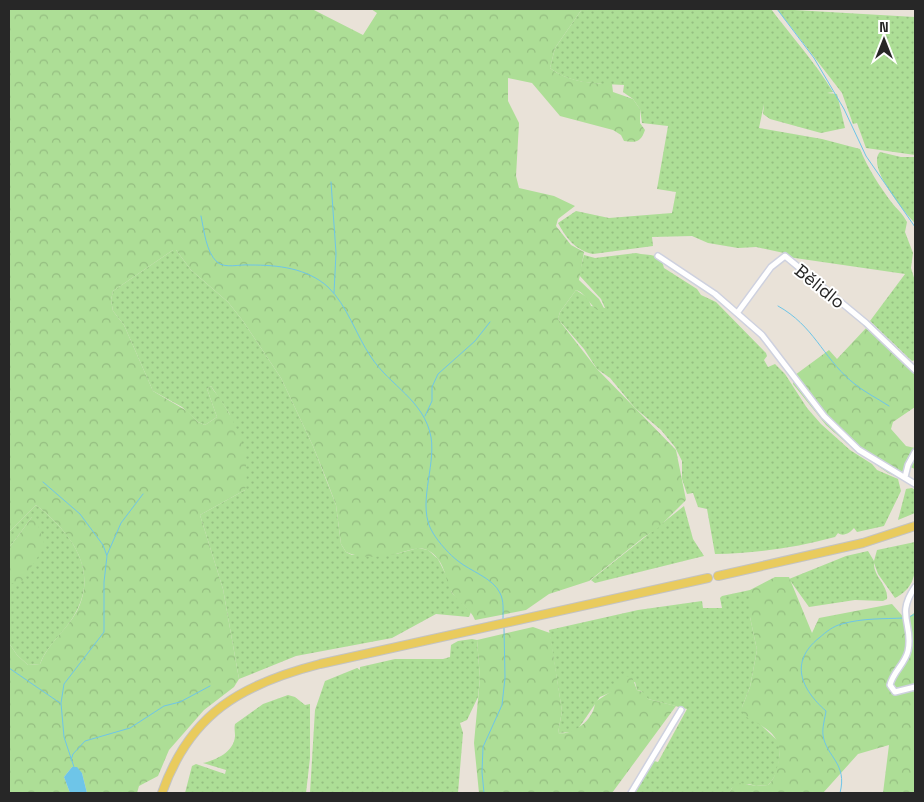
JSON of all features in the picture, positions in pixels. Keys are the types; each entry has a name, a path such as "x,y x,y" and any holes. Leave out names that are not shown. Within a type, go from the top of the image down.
{"main road":[{"path":"718,576 863,544 915,526"},
{"path":"162,793 176,761 191,737 211,715 240,693 285,673 433,638 708,578"}],"street":[{"path":"658,256 738,312 762,335 824,416 859,450 915,484"},
{"name":"Bělidlo","path":"738,312 771,267 785,256 866,323 915,370"},
{"path":"905,477 908,465 915,452"},
{"path":"915,587 909,596 904,610 908,651 891,679 890,685 895,692 915,687"},
{"path":"631,793 681,710"}],"green space":[{"path":"9,9 312,9 363,35 377,13 371,9 582,9 555,48 550,68 571,79 612,84 613,92 633,99 640,109 640,123 645,130 642,137 637,141 624,141 621,135 613,130 560,116 532,83 508,78 508,101 519,123 516,176 519,188 554,196 575,206 558,219 556,226 571,245 584,252 579,280 599,299 606,312 596,309 584,295 576,290 560,312 558,319 597,369 676,450 686,500 657,529 644,537 589,581 549,594 526,610 475,620 453,594 441,563 428,550 413,549 396,554 371,557 358,556 346,552 341,544 336,505 313,446 281,378 228,302 191,270 176,250 173,250 113,291 111,300 113,311 124,325 153,391 187,411 198,422 205,425 217,417 207,389 211,386 234,422 242,444 246,467 245,490 200,515 223,589 239,679 234,687 204,710 169,750 158,776 139,786 137,793 87,793 82,773 72,767 64,777 70,793 9,793 9,643 17,655 28,665 40,664 43,657 77,611 83,595 84,579 77,551 69,538 36,505 9,532"},
{"path":"582,9 771,9 811,60 833,92 827,93 837,94 845,128 821,133 770,119 763,114 764,104 759,128 822,139 860,149 878,184 907,222 905,232 913,253 911,268 915,281 915,360 912,361 870,321 905,274 788,257 784,253 756,247 738,248 708,243 692,236 652,237 653,246 593,254 581,250 572,243 558,223 576,211 609,218 672,213 676,192 657,189 668,126 642,123 640,109 633,99 623,92 624,85 576,80 550,68 555,48"},
{"path":"777,9 915,17 915,155 866,148 857,123 853,124 842,93"},
{"path":"880,152 901,157 915,157 915,223 895,199 882,178 877,159"},
{"path":"173,250 176,250 191,270 228,302 281,378 313,446 336,505 341,544 346,552 352,555 396,554 418,548 428,550 438,559 452,593 471,612 469,617 436,614 392,638 296,656 239,679 223,589 200,515 245,490 234,428 229,413 211,386 207,389 217,417 205,425 198,422 182,407 153,391 124,325 113,311 111,300 113,291"},
{"path":"636,253 657,257 664,268 697,289 701,295 716,302 766,353 767,356 764,360 768,367 775,364 785,374 807,408 821,424 850,450 872,464 877,470 898,479 901,491 884,526 857,532 854,528 846,534 838,533 835,537 790,547 715,554 707,509 698,507 693,493 687,494 682,479 682,461 675,447 661,430 635,408 610,378 597,369 584,349 558,319 560,312 576,290 588,298 591,306 605,308 601,299 579,275 584,255 595,258"},
{"path":"867,327 915,374 915,407 893,422 891,429 906,446 915,448 915,469 910,467 909,476 895,476 888,473 851,447 826,425 793,384 795,375 829,350 837,359"},
{"path":"912,488 915,490 915,513 898,520 906,489"},
{"path":"36,505 69,538 82,564 84,579 83,594 73,617 43,657 40,664 28,665 17,655 9,643 9,583 20,583 32,517 9,548 9,532"},
{"path":"684,506 693,539 704,556 595,583 591,580"},
{"path":"32,517 36,519 45,546 20,584 9,583 9,548"},
{"path":"915,542 915,566 912,581 903,593 895,598 878,574 874,563 874,568 887,594 887,599 883,601 855,600 809,607 789,579 846,556 868,551 874,561 877,550"},
{"path":"775,577 789,577 812,633 819,618 892,604 906,620 915,612 915,793 883,793 889,745 858,754 823,793 729,793 739,783 757,786 768,785 776,773 778,764 779,746 776,739 766,728 743,715 742,707 750,687 757,650 750,617 750,590"},
{"path":"750,590 750,617 757,650 750,687 742,707 779,742 778,765 775,776 768,785 756,786 749,784 732,788 729,793 634,793 654,761 658,762 687,709 648,699 641,691 637,690 635,682 600,697 578,729 573,732 558,733 562,711 549,630 638,610 702,601 703,608 722,608 720,598 722,596"},
{"path":"533,627 550,633 562,711 558,733 571,732 588,720 595,702 615,689 617,682 624,676 632,677 637,690 645,693 648,699 676,706 612,793 479,793 474,743 480,678 477,640"},
{"path":"477,640 480,678 478,697 467,720 460,723 463,733 458,793 310,793 315,710 325,681 357,668 360,670 360,667 395,659 443,659 450,657 451,645 458,641"},
{"path":"288,695 295,697 305,705 310,704 310,758 306,793 185,793 192,766 196,764 225,774 226,770 203,763 213,760 228,751 234,742 235,724 263,704"}],"water":[{"path":"72,767 77,767 82,773 87,793 70,793 64,777"}],"waterway":[{"path":"777,9 814,58 844,109 866,156 915,227"},
{"path":"331,182 336,253 334,293"},
{"path":"201,216 210,253 220,264 228,266 271,266 292,269 320,281 341,302 371,357 414,403 427,424 432,449 426,511 433,533 441,545 463,565 487,579 497,588 502,599 503,619"},
{"path":"778,306 801,323 832,362 851,381 889,406"},
{"path":"425,416 432,401 432,387 438,374 475,341 490,322"},
{"path":"43,482 80,514 103,545 107,556 104,582 104,632 64,684 61,703 64,737 74,767"},
{"path":"107,555 121,523 143,494"},
{"path":"909,617 915,614"},
{"path":"840,793 842,783 839,767 828,749 823,735 826,711 817,703 805,685 801,666 804,656 819,638 839,625 865,620 904,618"},
{"path":"484,793 482,772 483,747 502,705 505,678 504,628"},
{"path":"9,668 60,703"},
{"path":"71,760 73,754 85,741 130,728 164,706 180,702 210,686"}]}
